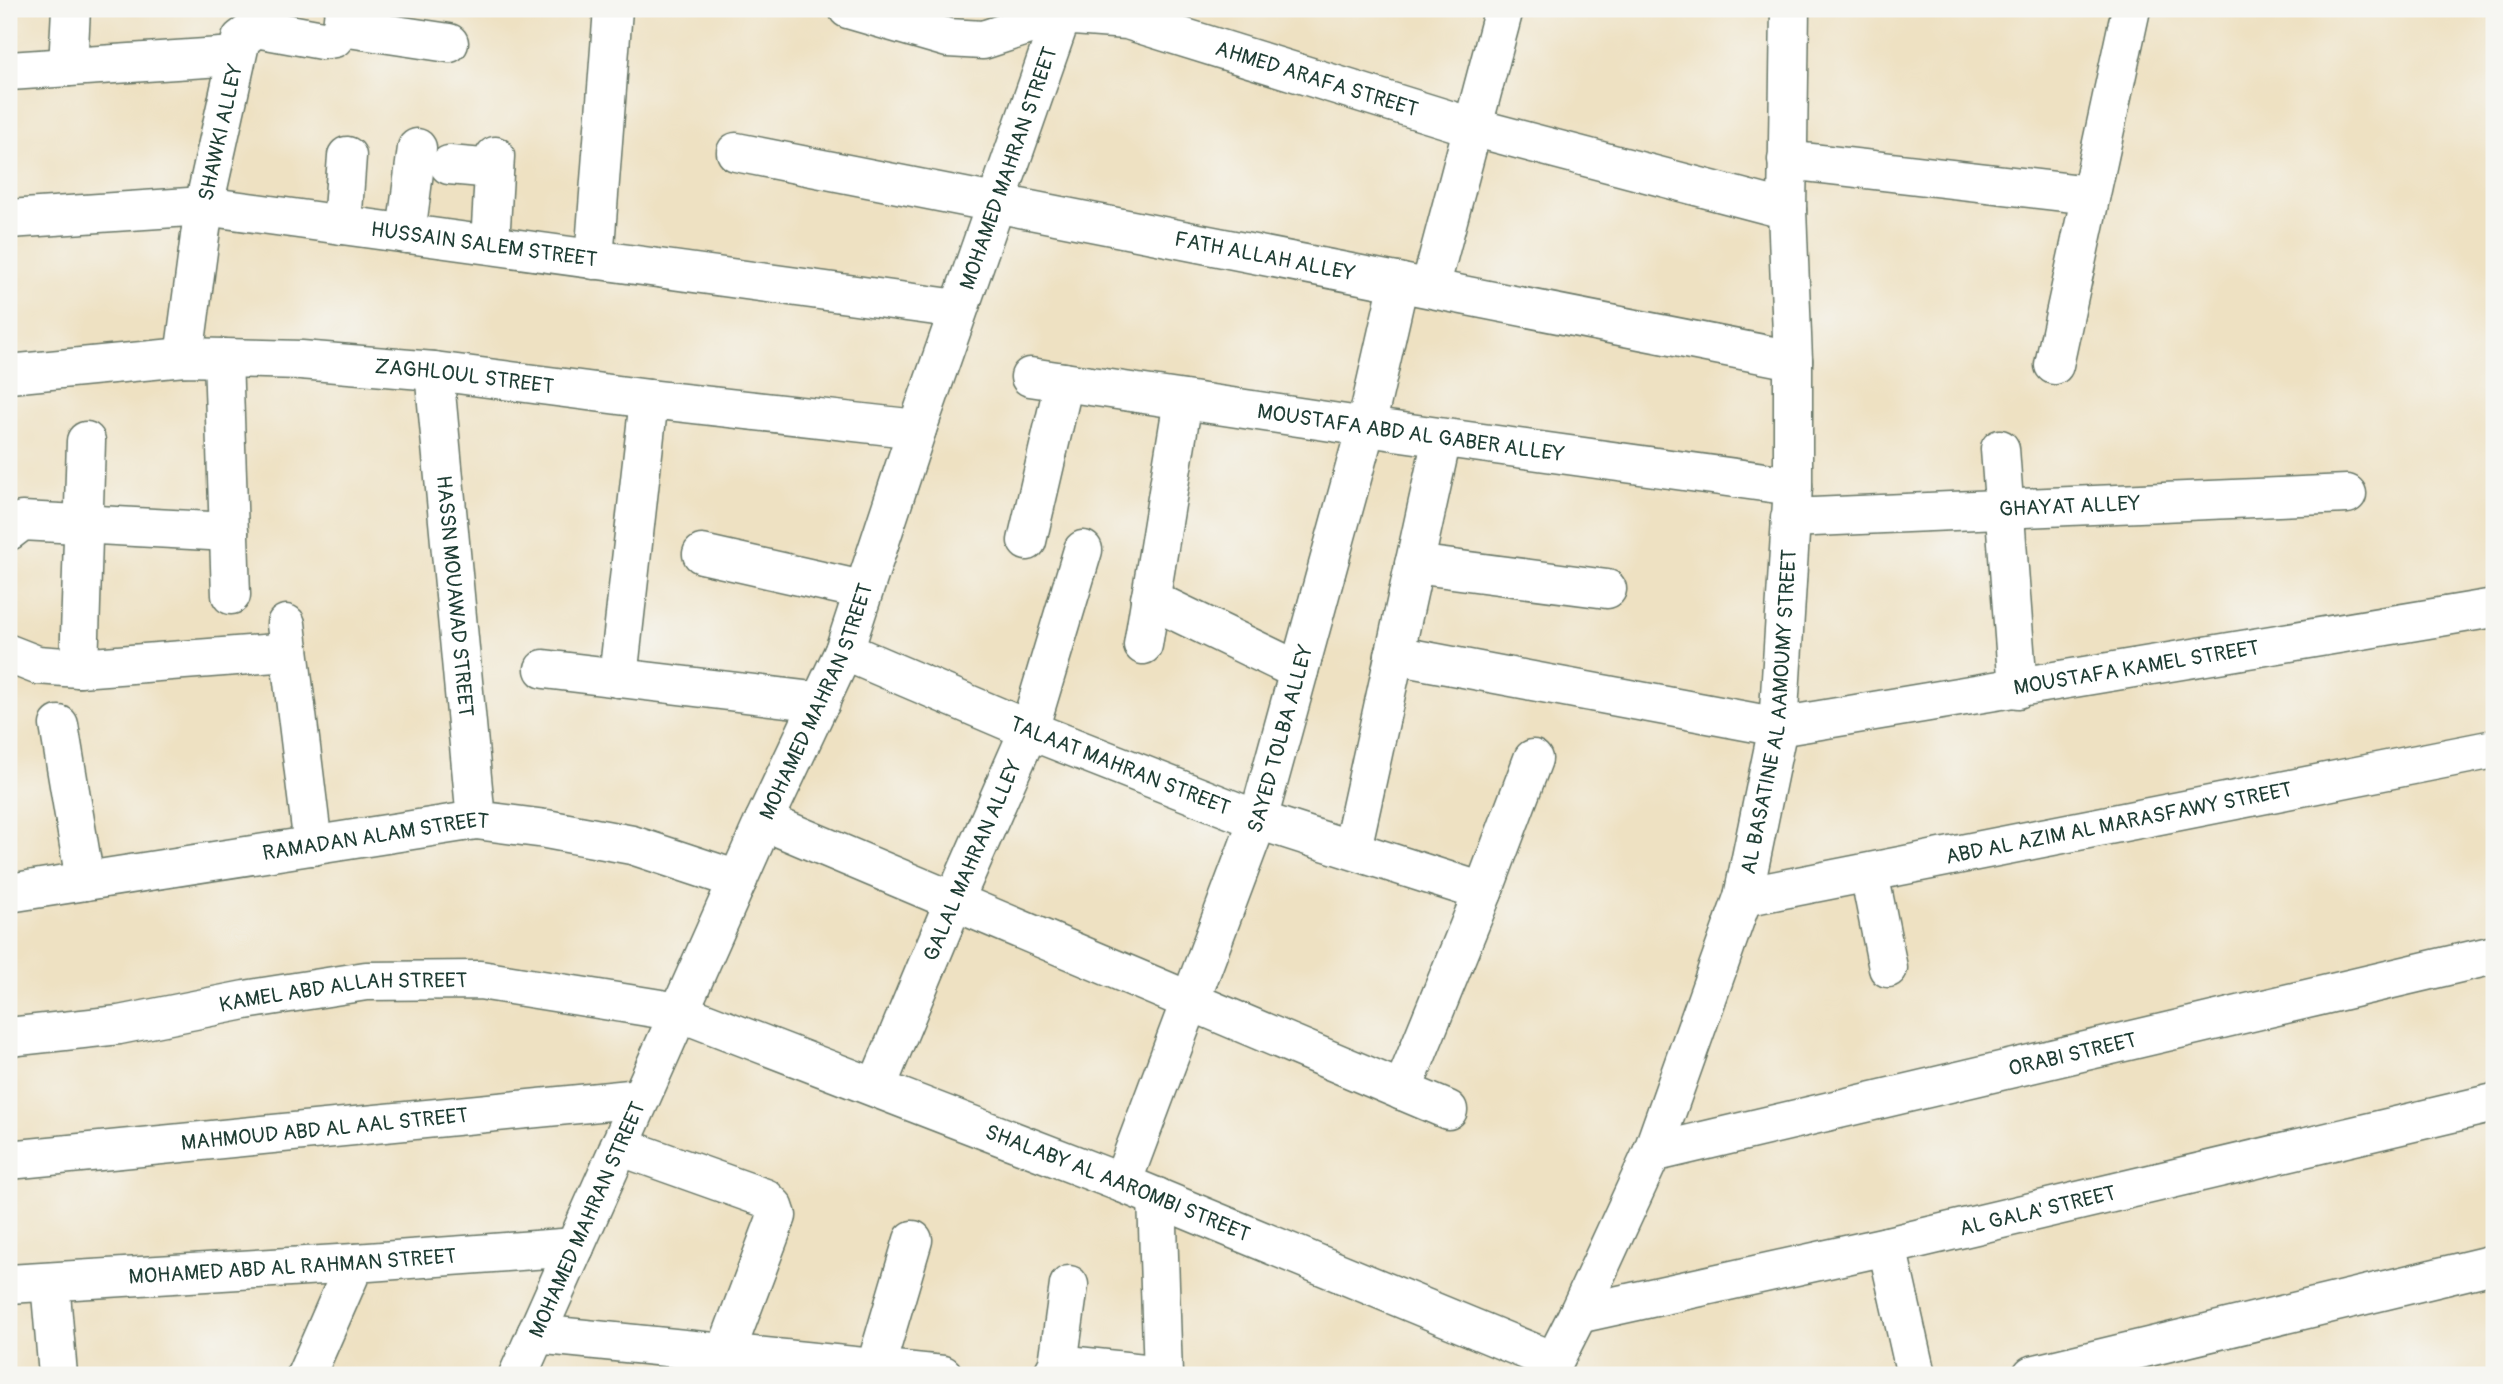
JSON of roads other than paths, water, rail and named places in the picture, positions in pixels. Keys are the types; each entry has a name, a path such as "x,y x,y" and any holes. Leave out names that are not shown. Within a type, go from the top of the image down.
{"street":[{"path":"68,67 71,9"},
{"path":"594,260 613,9"},
{"name":"AHMED ARAFA STREET","path":"848,9 948,38 983,40 1062,12 1126,20 1472,127 1787,210"},
{"name":"SAYED TOLBA ALLEY","path":"1122,1183 1258,820 1366,427 1472,127 1503,9"},
{"name":"AL BASATINE AL AAMOUMY STREET","path":"1550,1368 1578,1314 1651,1153 1743,897 1778,727 1791,502 1793,360 1787,210 1790,9"},
{"path":"2053,365 2131,9"},
{"name":"MOHAMED MAHRAN STREET","path":"518,1375 737,880 844,651 862,590 1062,12"},
{"path":"343,18 449,43"},
{"name":"SHAWKI ALLEY","path":"184,357 204,206 241,39 257,28 322,40 334,38 343,18"},
{"path":"9,71 236,56"},
{"name":"FATH ALLAH ALLEY","path":"736,152 1793,360"},
{"path":"342,225 347,156"},
{"path":"406,234 433,157 495,163 490,244"},
{"path":"1787,160 2090,195"},
{"name":"HUSSAIN SALEM STREET","path":"9,219 204,206 958,309"},
{"name":"ZAGHLOUL STREET","path":"9,374 184,357 300,360 434,371 649,399 917,429"},
{"path":"223,358 230,595"},
{"name":"HASSN MOUAWAD STREET","path":"434,371 476,820"},
{"name":"MOUSTAFA ABD AL GABER ALLEY","path":"1027,541 1047,379 1442,438 1791,502"},
{"path":"618,678 649,399"},
{"path":"1143,645 1182,400"},
{"path":"1352,849 1442,438"},
{"path":"79,668 86,441"},
{"path":"2000,449 2018,689"},
{"name":"GHAYAT ALLEY","path":"1791,502 2006,511 2347,494"},
{"path":"9,531 22,521 229,532"},
{"name":"GALAL MAHRAN ALLEY","path":"877,1086 1029,730 1083,550"},
{"path":"702,554 862,590"},
{"path":"1414,564 1607,589"},
{"path":"1150,599 1299,671"},
{"name":"MOUSTAFA KAMEL STREET","path":"1394,655 1778,727 2494,608"},
{"path":"9,654 37,665 79,668 288,638 313,846"},
{"name":"TALAAT MAHRAN STREET","path":"844,651 1029,730 1258,820 1483,892"},
{"path":"544,669 821,702"},
{"path":"59,726 85,881"},
{"name":"ABD AL AZIM AL MARASFAWY STREET","path":"1743,897 2494,749"},
{"path":"1402,1091 1483,892 1533,759"},
{"name":"RAMADAN ALAM STREET","path":"9,893 476,820 546,829 632,845 737,880"},
{"path":"764,821 1448,1110"},
{"path":"1869,873 1888,968"},
{"name":"ORABI STREET","path":"1651,1153 2494,955"},
{"name":"KAMEL ABD ALLAH STREET","path":"9,1037 119,1025 245,1000 366,981 480,980 678,1012"},
{"name":"SHALABY AL AAROMBI STREET","path":"678,1012 877,1086 1122,1183 1550,1368"},
{"name":"MAHMOUD ABD AL AAL STREET","path":"9,1160 640,1098"},
{"name":"AL GALA' STREET","path":"1578,1314 1887,1246 2494,1103"},
{"path":"619,1146 765,1198 774,1207 777,1216 725,1354"},
{"path":"1069,1286 1055,1370 1163,1375 1157,1198"},
{"path":"875,1368 913,1240"},
{"path":"1887,1246 1916,1375"},
{"name":"MOHAMED ABD AL RAHMAN STREET","path":"9,1284 575,1247"},
{"path":"306,1375 355,1263"},
{"path":"2032,1375 2494,1264"},
{"path":"50,1282 58,1375"},
{"path":"536,1334 943,1375"}]}
